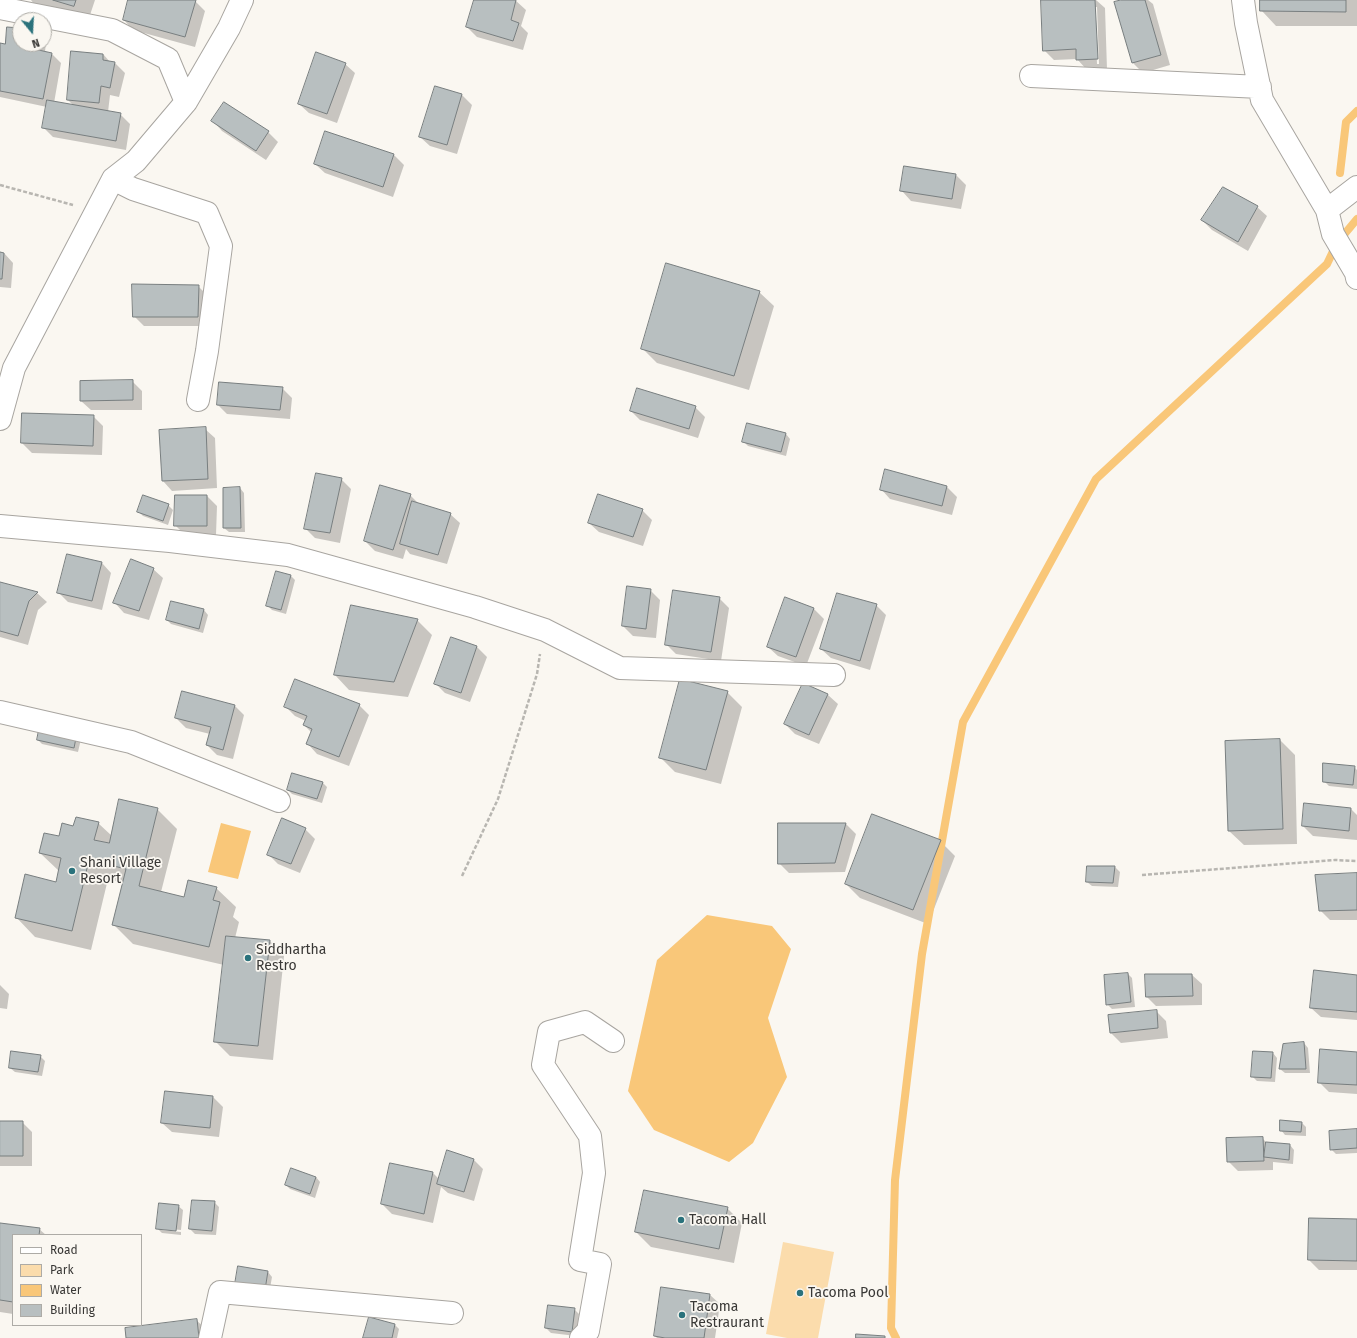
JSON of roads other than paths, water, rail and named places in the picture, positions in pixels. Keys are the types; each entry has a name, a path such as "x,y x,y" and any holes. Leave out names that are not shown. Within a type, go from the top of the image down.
{"street":[{"path":"0,419 7,367 97,211 113,179 136,161 186,102 230,28 242,0"},
{"path":"1243,0 1246,23 1262,100 1327,210 1333,234 1356,275"},
{"path":"0,8 112,30 168,59 186,102"},
{"path":"1031,76 1260,87"},
{"path":"113,179 133,189 207,213 221,246 207,351 198,400"},
{"path":"1327,210 1357,187"},
{"path":"0,526 170,541 288,555 475,607 545,630 620,668 834,675"},
{"path":"0,712 131,742 279,801"},
{"path":"581,1338 588,1331 600,1264 580,1260 594,1173 590,1136 543,1065 549,1032 585,1022 613,1041"},
{"path":"210,1338 220,1292 452,1313"}],"water":[{"path":"221,823 251,831 238,879 208,872"},
{"path":"707,915 772,926 791,949 768,1018 787,1077 753,1143 729,1162 654,1130 628,1091 657,960"}],"waterway":[{"path":"1340,173 1346,122 1357,111"},
{"path":"896,1338 891,1328 895,1180 922,954 963,722 1096,479 1327,264 1337,243 1357,219"}],"place":[{"name":"Shani Village Resort","path":"72,871"},
{"name":"Siddhartha Restro","path":"248,958"},
{"name":"Tacoma Hall","path":"681,1220"},
{"name":"Tacoma Pool","path":"800,1293"},
{"name":"Tacoma Restraurant","path":"682,1315"}]}
